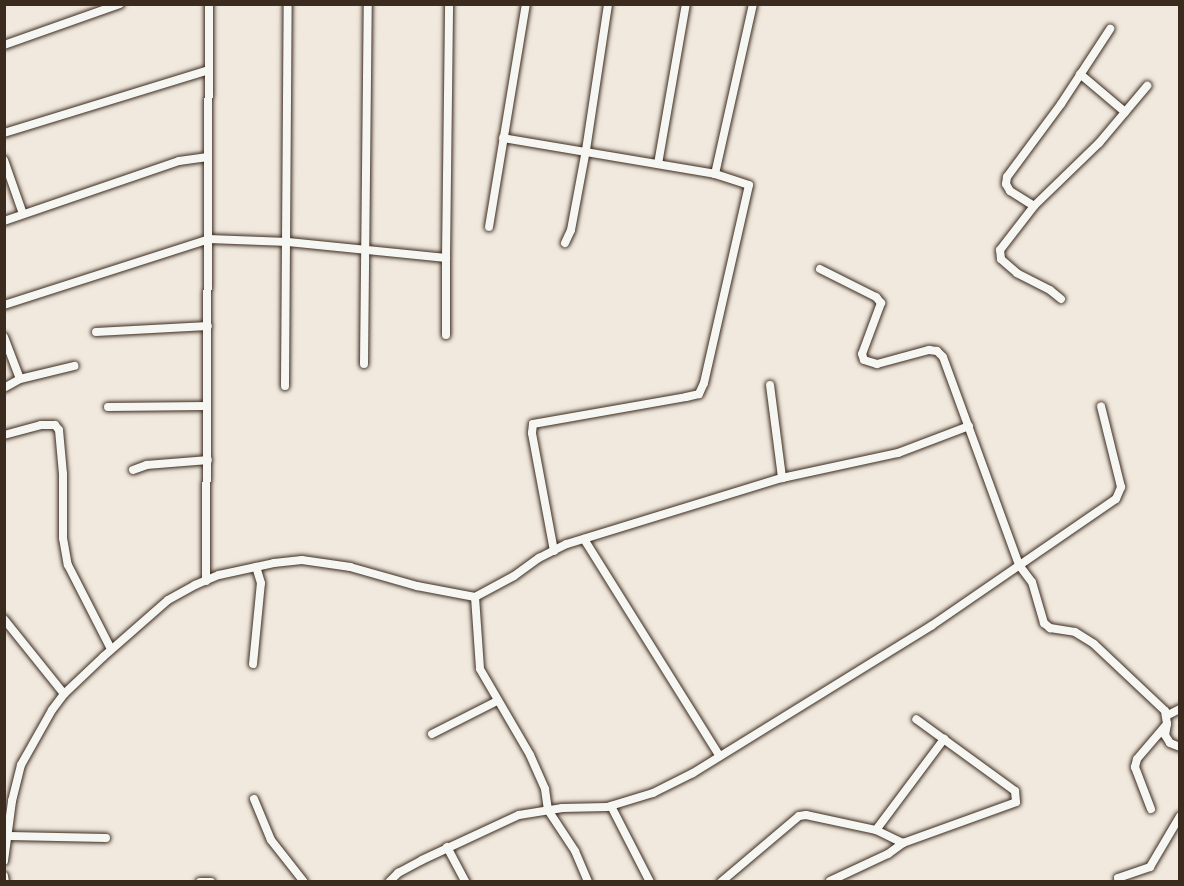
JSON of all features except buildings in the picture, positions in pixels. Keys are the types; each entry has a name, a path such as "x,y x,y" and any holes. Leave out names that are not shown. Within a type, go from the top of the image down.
{"street":[{"path":"4,45 120,4"},
{"path":"206,580 209,4"},
{"path":"285,386 288,242 288,4"},
{"path":"364,364 368,4"},
{"path":"446,335 449,4"},
{"path":"489,227 526,4"},
{"path":"565,243 571,230 586,150 608,4"},
{"path":"658,164 686,4"},
{"path":"715,174 753,4"},
{"path":"1034,206 1010,191 1006,184 1007,177 1110,29"},
{"path":"4,133 209,70"},
{"path":"1080,74 1125,112"},
{"path":"1061,299 1050,290 1017,273 1001,259 999,250 1034,206 1099,143 1147,86"},
{"path":"503,138 586,150 715,174 750,185 704,383 699,394 533,424 532,433 554,551"},
{"path":"4,221 179,161 208,157"},
{"path":"4,160 23,214"},
{"path":"4,305 209,239 288,242 446,258"},
{"path":"820,269 876,297 881,303 862,354 864,360 877,364 929,350 937,351 943,357 1019,565 1032,582 1044,623 1050,628 1075,632 1094,644 1164,711 1165,735 1179,748"},
{"path":"96,332 208,326"},
{"path":"4,337 20,379"},
{"path":"4,388 20,379 74,366"},
{"path":"770,385 782,478"},
{"path":"108,407 207,406"},
{"path":"389,882 398,873 519,815 548,810 611,806 653,793 693,773 931,626 1099,512 1120,494 1121,486 1101,406"},
{"path":"4,435 41,425 55,425 59,430 65,552 75,583 111,650"},
{"path":"4,861 9,836 8,801 33,740 64,694 168,600 206,580 256,567 302,560 382,574 447,593 475,597 554,551 584,539 782,478 898,453 969,426"},
{"path":"133,470 147,465 208,460"},
{"path":"584,539 719,755"},
{"path":"253,664 261,583 256,567"},
{"path":"475,597 480,669 530,755 545,789 548,810 575,851 588,882"},
{"path":"4,619 64,694"},
{"path":"432,734 497,701"},
{"path":"1151,809 1135,767 1137,759 1166,720 1179,709"},
{"path":"830,881 888,854 903,843 1016,802 1018,797 1016,791 916,719"},
{"path":"876,830 944,740"},
{"path":"254,799 271,840 304,882"},
{"path":"611,806 650,882"},
{"path":"721,882 799,816 806,815 876,830 903,843"},
{"path":"1119,882 1118,878 1150,867 1179,816"},
{"path":"9,836 106,838"},
{"path":"447,848 466,882"},
{"path":"4,876 5,882"},
{"path":"200,882 212,882"}]}
